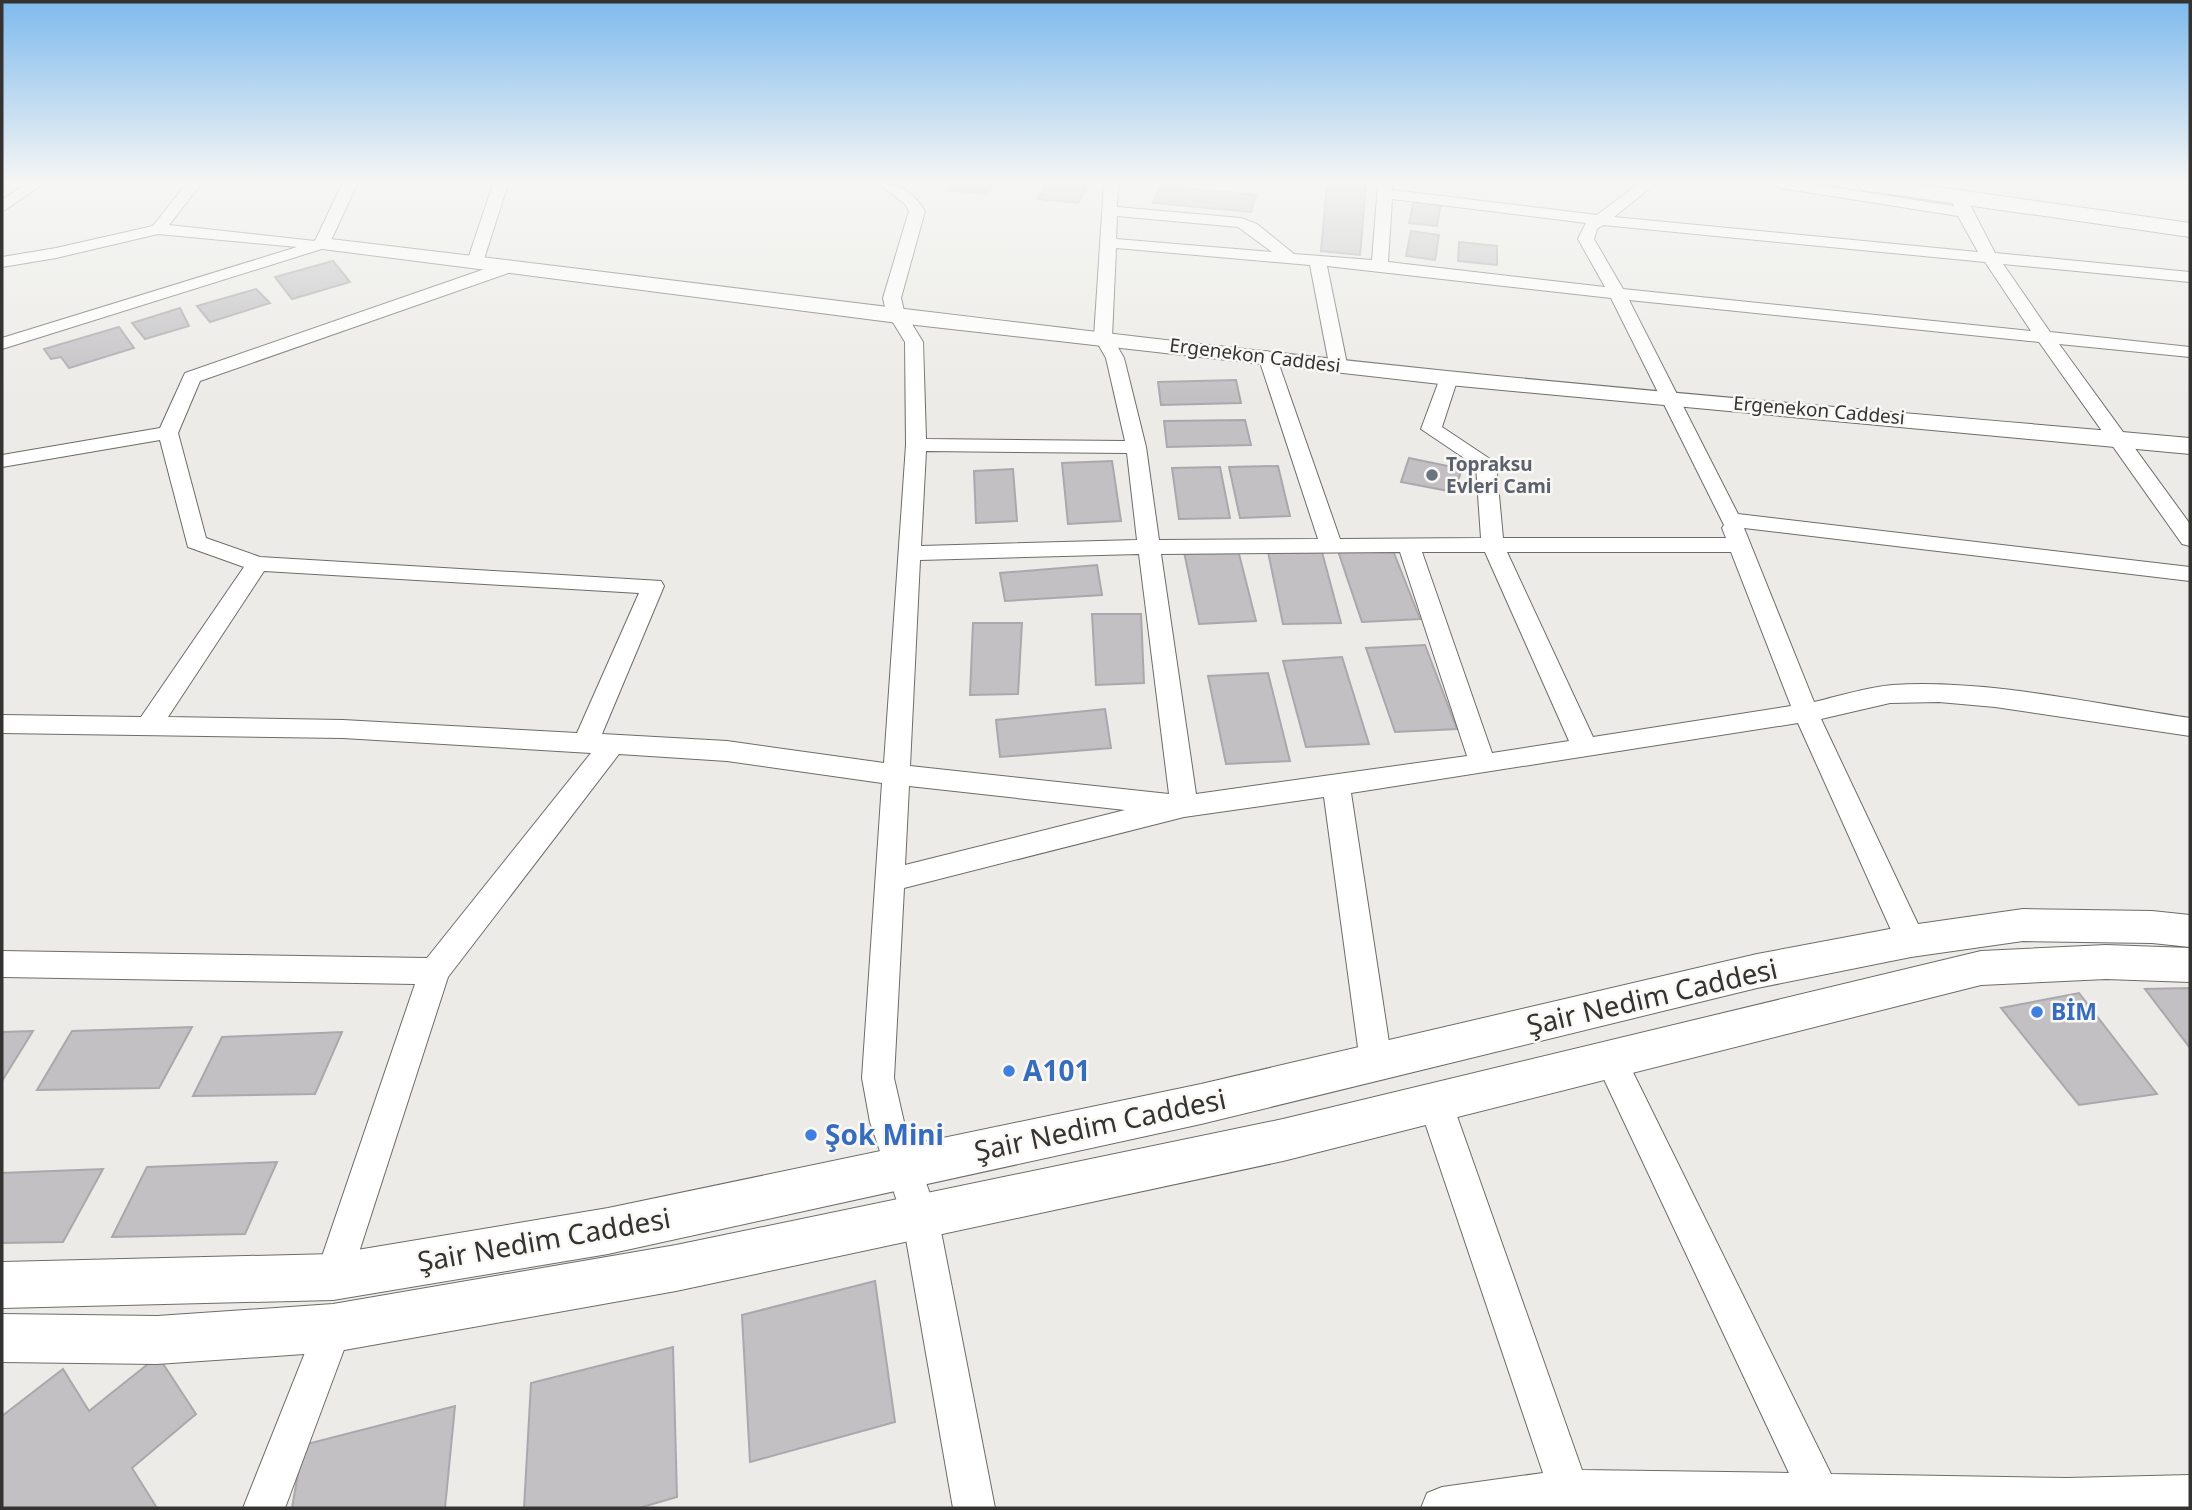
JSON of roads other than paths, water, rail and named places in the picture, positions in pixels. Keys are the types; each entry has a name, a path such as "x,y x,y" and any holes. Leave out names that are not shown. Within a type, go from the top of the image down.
{"street":[{"path":"2,262 47,254"},
{"path":"2,346 289,254"},
{"name":"Ergenekon Caddesi","path":"411,254 898,316 1449,378 2190,446"},
{"path":"475,262 478,254"},
{"path":"904,254 893,291 893,305 914,342 916,445 878,1078 887,1122 920,1216 974,1508"},
{"path":"1107,254 1103,337 1115,358 1136,447 1184,806"},
{"path":"1255,254 2190,352"},
{"path":"1285,254 1288,257"},
{"path":"1380,266 1381,254"},
{"path":"1595,254 1730,520 1806,713 1911,941"},
{"path":"1972,254 2190,276"},
{"path":"1989,256 2190,539"},
{"path":"1317,260 1338,364"},
{"path":"333,1277 435,971 599,744 653,586 258,564 196,542 168,433 192,377 511,266"},
{"path":"1267,356 1331,546"},
{"path":"1449,378 1432,429 1486,463 1493,545 1585,747"},
{"path":"2,461 168,433"},
{"path":"916,445 1136,447"},
{"path":"1730,520 2190,573"},
{"path":"909,553 1149,547 1740,545"},
{"path":"1409,547 1483,764"},
{"path":"148,727 258,564"},
{"path":"891,880 1184,806 1483,764 1806,713 1890,694 1939,692 1995,698 2190,727"},
{"path":"2,724 343,729 727,751 897,775 1184,806"},
{"path":"1336,785 1376,1062"},
{"name":"Şair Nedim Caddesi","path":"2,1285 333,1277 608,1231 1201,1104 1757,971 1911,941 2024,925 2152,927 2190,931"},
{"path":"2,1338 157,1340 333,1328 676,1268 1283,1140 1981,968 2106,962 2190,965"},
{"path":"2,964 435,971"},
{"path":"1609,1058 1820,1495"},
{"path":"1435,1102 1573,1499"},
{"path":"264,1508 333,1328"},
{"path":"1442,1508 1573,1499 1820,1495 2069,1504 2190,1495"}],"place":[{"name":"Topraksu Evleri Cami","path":"1432,475"},
{"name":"BİM","path":"2037,1012"},
{"name":"A101","path":"1009,1071"},
{"name":"Şok Mini","path":"811,1135"}]}
